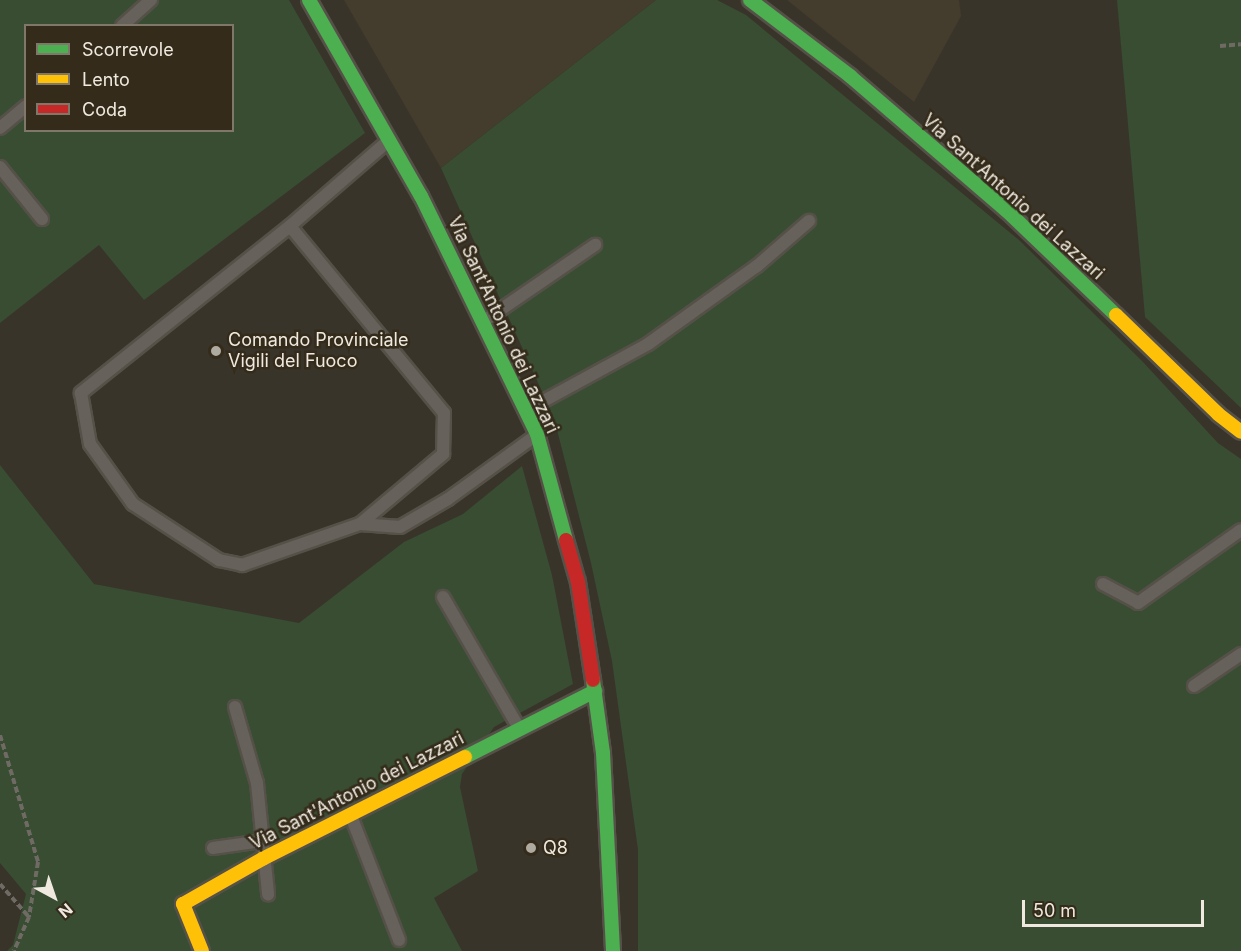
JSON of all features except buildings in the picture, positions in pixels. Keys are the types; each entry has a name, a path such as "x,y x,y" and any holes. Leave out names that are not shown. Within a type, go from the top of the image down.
{"street":[{"name":"Via Sant'Antonio dei Lazzari","path":"309,0 421,196 537,434 578,582 595,691 603,753 613,951"},
{"name":"Via Sant'Antonio dei Lazzari","path":"750,0 850,76 1006,210 1218,414 1241,432"},
{"name":"Via Sant'Antonio dei Lazzari","path":"202,951 183,904 264,858 595,691"}],"lane":[{"path":"124,24 151,0"},
{"path":"0,128 24,108"},
{"path":"290,226 444,413 443,454 360,524 242,565 219,560 133,504 90,444 81,393 290,226 389,141"},
{"path":"0,167 42,219"},
{"path":"526,411 648,344 757,266 809,221"},
{"path":"483,322 595,245"},
{"path":"360,524 400,526 448,499 537,434"},
{"path":"1103,584 1138,603 1241,530"},
{"path":"443,597 520,729"},
{"path":"1194,686 1241,654"},
{"path":"235,708 257,783 268,894"},
{"path":"350,815 399,940"},
{"path":"213,848 262,841"}],"path":[{"path":"1220,46 1241,44"},
{"path":"0,735 38,862 29,917 14,951"},
{"path":"0,884 29,917"}],"shaded area":[{"path":"344,0 656,0 441,168"},
{"path":"787,0 959,0 961,16 914,102"}],"green space":[{"path":"0,0 289,0 365,133 144,300 99,245 0,323"},
{"path":"656,0 717,0 746,15 1019,240 1143,362 1218,443 1241,459 1241,951 638,951 638,850 612,661 591,563 554,418 441,168"},
{"path":"1117,0 1241,0 1241,408 1145,317"},
{"path":"0,465 94,584 299,623 404,542 463,514 522,466 552,575 573,684 494,727 462,774 460,787 478,871 434,898 462,951 7,951 13,945 26,894 0,863"}],"traffic: fast":[{"path":"309,0 421,196 537,434 566,540"},
{"path":"750,0 850,76 1006,210 1116,315"},
{"path":"593,680 603,753 613,951"},
{"path":"465,757 595,691"}],"traffic: slow":[{"path":"1116,315 1218,414 1241,432"},
{"path":"202,951 183,904 264,858 465,757"}],"traffic: jam":[{"path":"566,540 578,582 593,680"}],"place":[{"name":"Comando Provinciale Vigili del Fuoco","path":"216,351"},
{"name":"Q8","path":"531,848"}]}
